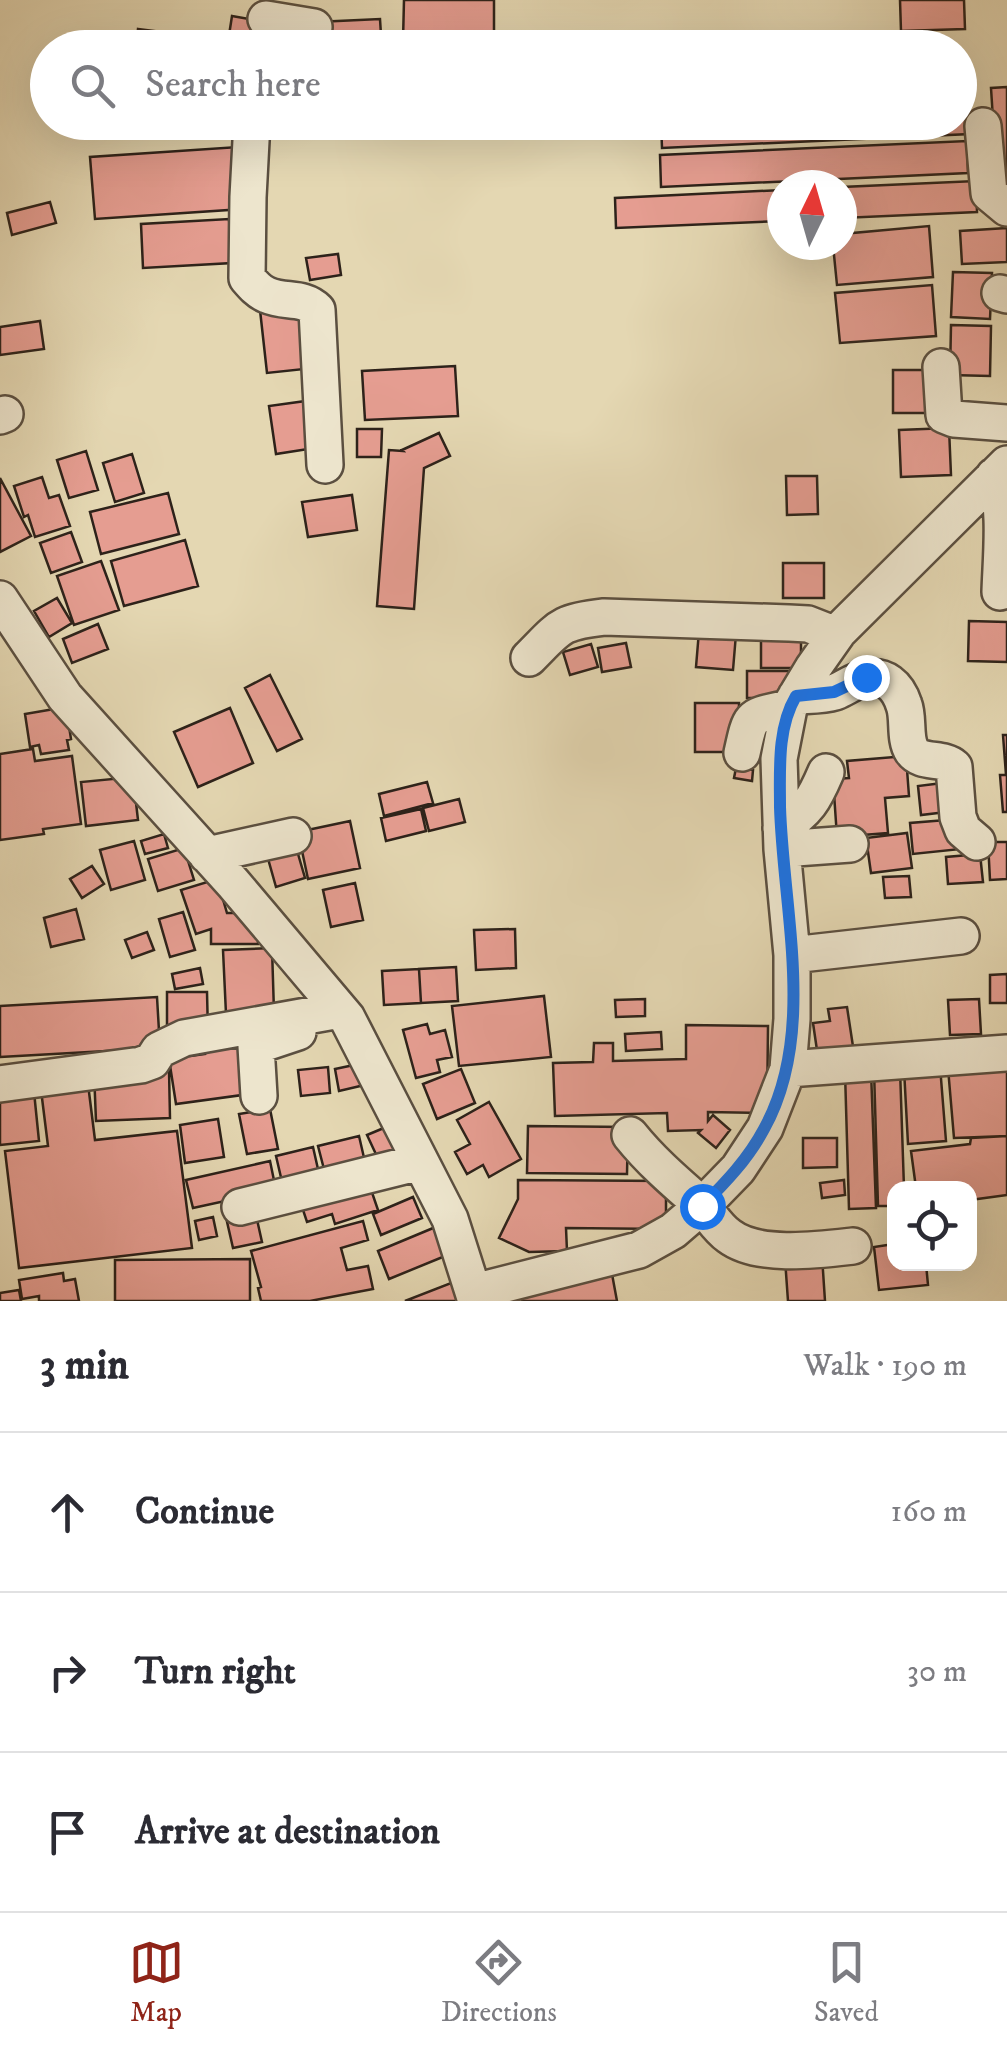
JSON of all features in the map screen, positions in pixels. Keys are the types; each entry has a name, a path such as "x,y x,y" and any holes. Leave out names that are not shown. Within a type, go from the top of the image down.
{"street":[{"path":"265,22 314,27"},
{"path":"983,126 989,193 1007,208"},
{"path":"251,140 247,278 270,297 308,301 317,310 325,464"},
{"path":"941,366 944,415 954,420 1007,423"},
{"path":"1000,592 1003,486"},
{"path":"0,599 65,697 358,1025 450,1220 475,1296 639,1250 673,1231 738,1169 766,1128 788,1068 792,1019 792,955 779,759 792,702 836,635 1003,486"},
{"path":"529,658 560,626 604,617 789,622 808,624 836,635"},
{"path":"742,753 749,722 755,716 834,692 866,677 884,679 898,688 913,753 954,767 958,817 963,830 976,842"},
{"path":"782,838 813,802 826,772"},
{"path":"207,855 293,836"},
{"path":"782,838 850,844"},
{"path":"792,955 961,936"},
{"path":"0,1084 141,1064 152,1061 159,1050 184,1038 358,1025"},
{"path":"259,1096 256,1046 270,1040 358,1025"},
{"path":"788,1068 1002,1046"},
{"path":"630,1135 649,1159 732,1239 754,1247 804,1251 852,1246"},
{"path":"240,1207 420,1162"}],"building":[{"path":"404,0 494,0 494,30 403,30"},
{"path":"900,0 964,0 965,29 901,30"},
{"path":"232,16 255,20 253,30 230,30"},
{"path":"380,19 381,30 318,30 317,22"},
{"path":"1007,87 1007,182 997,182 991,88"},
{"path":"662,140 838,140 662,148"},
{"path":"967,141 968,173 857,178 857,170 767,170 767,182 661,187 660,155"},
{"path":"238,147 243,209 95,219 90,157"},
{"path":"976,181 977,212 857,217 857,186"},
{"path":"767,191 767,222 616,228 615,198"},
{"path":"50,202 56,223 12,235 7,213"},
{"path":"229,219 232,263 143,268 141,224"},
{"path":"929,226 933,277 837,285 834,260 857,260 857,233"},
{"path":"1007,228 1007,262 962,264 960,231"},
{"path":"338,254 341,275 310,280 306,258"},
{"path":"953,272 992,273 990,319 951,317"},
{"path":"932,285 936,336 840,343 835,293"},
{"path":"307,305 314,368 267,373 260,310"},
{"path":"40,321 44,349 0,355 0,327"},
{"path":"951,325 991,326 990,376 950,375"},
{"path":"455,366 458,416 365,420 362,371"},
{"path":"893,370 928,370 928,413 893,413"},
{"path":"313,400 321,447 276,454 269,406"},
{"path":"949,428 951,475 901,477 899,430"},
{"path":"357,429 382,429 381,457 357,457"},
{"path":"439,433 450,456 424,468 414,609 377,606 389,450 403,451"},
{"path":"86,451 98,490 69,498 57,460"},
{"path":"132,454 144,493 115,502 103,463"},
{"path":"786,476 817,476 818,514 787,515"},
{"path":"42,477 49,498 59,495 70,526 35,537 14,486"},
{"path":"0,478 31,536 0,552"},
{"path":"168,493 179,534 101,554 90,512"},
{"path":"352,495 357,530 308,537 302,502"},
{"path":"71,532 82,562 51,573 40,543"},
{"path":"185,540 198,586 124,606 111,561"},
{"path":"101,561 119,610 74,625 57,576"},
{"path":"783,563 824,563 824,598 783,598"},
{"path":"57,598 72,623 49,637 34,611"},
{"path":"969,621 1007,622 1007,662 968,661"},
{"path":"98,624 108,649 72,663 63,639"},
{"path":"761,629 801,629 801,668 761,668"},
{"path":"699,631 736,634 733,670 696,667"},
{"path":"626,643 631,667 602,672 598,648"},
{"path":"591,644 598,667 570,675 563,652"},
{"path":"747,671 794,671 793,698 747,698"},
{"path":"270,675 302,739 277,751 245,688"},
{"path":"695,703 739,703 739,752 695,752"},
{"path":"66,707 69,750 41,754 39,745 30,747 25,714"},
{"path":"230,708 253,763 198,787 174,732"},
{"path":"1003,735 1007,735 1007,812 1003,812 1000,775 1006,775"},
{"path":"33,749 35,761 72,756 81,824 0,840 0,754"},
{"path":"906,756 909,796 885,798 888,833 837,837 833,779 849,778 847,761"},
{"path":"736,768 753,770 752,781 734,778"},
{"path":"133,777 138,820 86,826 81,782"},
{"path":"427,782 433,803 384,816 379,794"},
{"path":"951,782 955,811 921,815 918,786"},
{"path":"459,799 465,822 429,831 423,808"},
{"path":"421,809 426,831 386,841 381,818"},
{"path":"958,819 961,849 913,854 910,823"},
{"path":"350,821 360,868 308,879 298,832"},
{"path":"907,833 912,868 871,873 866,838"},
{"path":"164,834 168,848 145,854 141,841"},
{"path":"134,841 145,880 111,890 100,850"},
{"path":"988,842 1007,842 1007,879 990,880"},
{"path":"296,847 305,878 276,887 267,855"},
{"path":"184,848 194,880 158,891 148,859"},
{"path":"980,854 983,882 948,884 946,857"},
{"path":"92,866 104,884 82,898 70,879"},
{"path":"909,876 911,897 885,898 883,877"},
{"path":"217,879 227,913 259,913 258,944 211,944 211,929 196,934 181,890"},
{"path":"355,883 363,920 331,927 323,890"},
{"path":"76,909 84,939 51,947 44,918"},
{"path":"183,912 195,950 170,957 159,919"},
{"path":"515,929 516,968 476,970 474,930"},
{"path":"147,932 154,950 132,958 125,940"},
{"path":"272,948 274,1012 226,1014 223,950"},
{"path":"456,967 458,1001 421,1003 419,969"},
{"path":"200,968 203,984 175,989 172,974"},
{"path":"419,969 421,1003 384,1005 382,971"},
{"path":"1007,974 1007,1003 990,1003 990,975"},
{"path":"167,992 207,992 208,1033 167,1033"},
{"path":"544,996 551,1057 459,1066 452,1006"},
{"path":"157,997 160,1048 0,1057 0,1006"},
{"path":"645,999 645,1016 616,1017 615,1000"},
{"path":"979,999 981,1034 950,1035 948,1000"},
{"path":"847,1007 854,1053 818,1057 813,1023 830,1021 828,1009"},
{"path":"427,1024 430,1034 445,1030 452,1057 437,1060 440,1072 416,1078 403,1030"},
{"path":"686,1025 768,1026 767,1113 708,1112 708,1121 713,1115 730,1130 716,1148 698,1133 701,1130 668,1131 667,1113 555,1116 553,1063 593,1062 594,1043 613,1043 613,1061 686,1059"},
{"path":"661,1032 662,1049 626,1051 625,1034"},
{"path":"245,1035 257,1093 176,1104 169,1059 205,1054 203,1041"},
{"path":"368,1062 373,1083 339,1091 335,1069"},
{"path":"1007,1063 1007,1136 954,1138 948,1068"},
{"path":"940,1066 946,1141 908,1144 904,1069"},
{"path":"328,1067 330,1093 301,1096 298,1070"},
{"path":"461,1069 475,1103 437,1119 423,1084"},
{"path":"900,1069 904,1181 887,1181 887,1206 878,1206 874,1070"},
{"path":"169,1070 170,1118 96,1121 94,1072"},
{"path":"871,1071 876,1208 849,1209 845,1072"},
{"path":"33,1082 39,1141 0,1145 0,1085"},
{"path":"88,1084 95,1140 177,1131 192,1248 19,1268 5,1151 48,1146 41,1090"},
{"path":"489,1102 521,1159 489,1177 483,1165 467,1174 455,1152 470,1144 457,1120"},
{"path":"270,1109 278,1149 247,1154 239,1114"},
{"path":"218,1119 224,1157 185,1163 180,1125"},
{"path":"391,1125 404,1155 381,1165 367,1135"},
{"path":"528,1126 628,1127 627,1174 527,1173"},
{"path":"359,1136 365,1162 325,1173 318,1146"},
{"path":"1007,1136 1007,1195 977,1199 977,1181 915,1181 911,1151 970,1144 971,1138"},
{"path":"803,1138 837,1138 837,1167 803,1168"},
{"path":"313,1147 320,1178 283,1186 276,1156"},
{"path":"270,1161 276,1190 193,1208 186,1180"},
{"path":"366,1175 378,1210 335,1224 332,1214 307,1222 302,1207"},
{"path":"518,1180 666,1181 666,1229 566,1228 567,1251 529,1252 499,1238 518,1199"},
{"path":"844,1180 845,1195 822,1198 820,1183"},
{"path":"413,1197 422,1218 381,1235 373,1214"},
{"path":"254,1206 262,1242 233,1248 225,1213"},
{"path":"213,1217 217,1236 199,1240 195,1221"},
{"path":"363,1221 368,1240 341,1248 347,1270 368,1266 373,1289 310,1301 261,1301 251,1251"},
{"path":"438,1226 450,1254 389,1279 378,1251"},
{"path":"887,1245 887,1271 927,1271 928,1285 879,1290 874,1247"},
{"path":"822,1256 825,1301 788,1301 785,1259"},
{"path":"250,1259 250,1301 115,1301 115,1260"},
{"path":"63,1273 64,1281 75,1279 79,1301 39,1301 39,1296 22,1299 19,1280"},
{"path":"612,1274 617,1301 522,1301 520,1293"},
{"path":"451,1283 454,1289 461,1289 462,1301 405,1301"},
{"path":"19,1290 21,1301 0,1301 0,1293"}],"route":[{"path":"702,1206 738,1169 766,1128 788,1068 792,955 779,759 789,708 796,696 834,692 866,677"}]}
